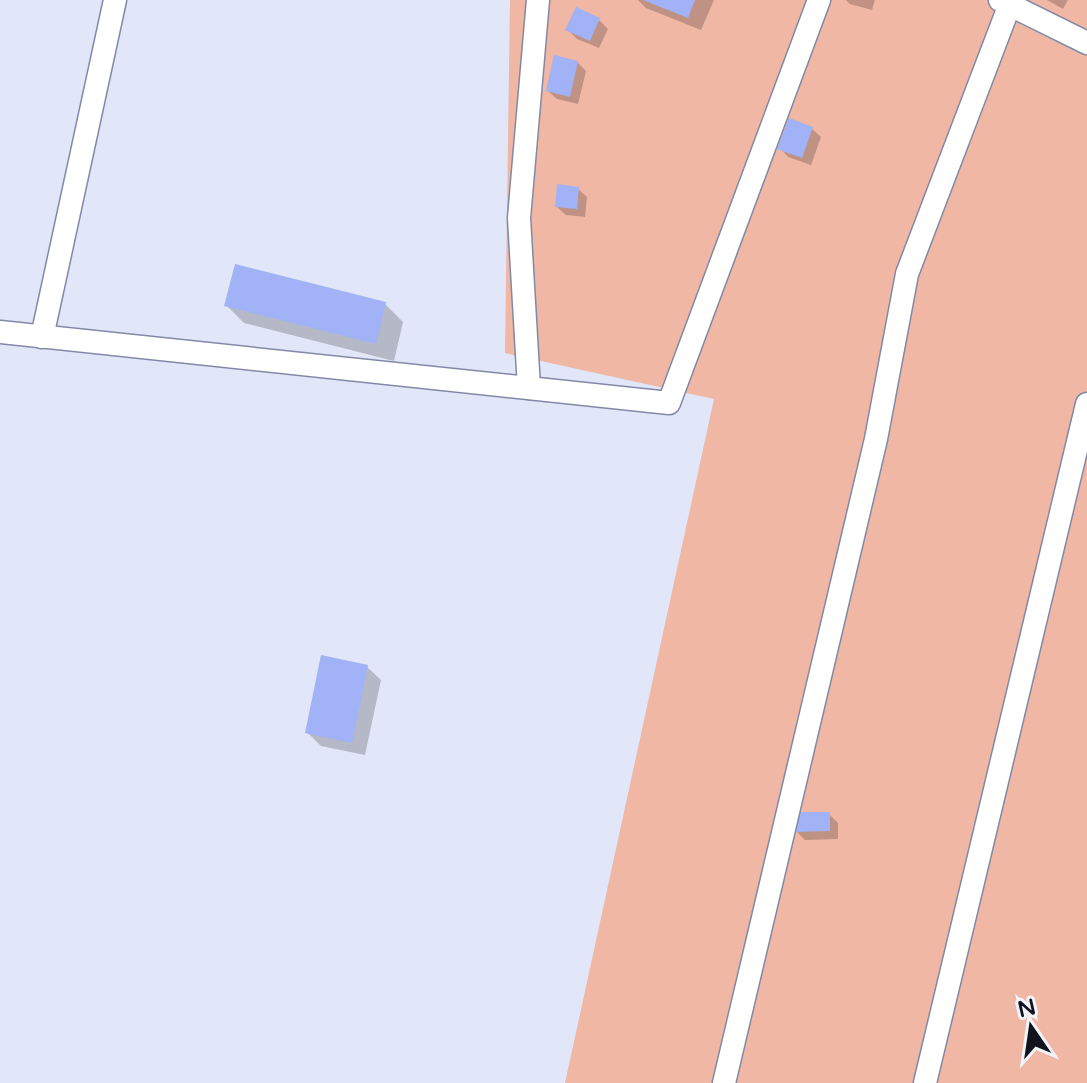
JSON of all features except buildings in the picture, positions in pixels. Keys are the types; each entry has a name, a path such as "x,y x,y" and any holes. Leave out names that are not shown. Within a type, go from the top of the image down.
{"street":[{"path":"42,337 115,0"},
{"path":"529,388 519,218 538,0"},
{"path":"0,332 669,403 819,0"},
{"path":"724,1083 876,439 907,274 1005,2 1087,43"},
{"path":"925,1083 1087,404"}],"shaded area":[{"path":"510,0 1087,0 1087,1083 565,1083 714,399 505,353"}]}
